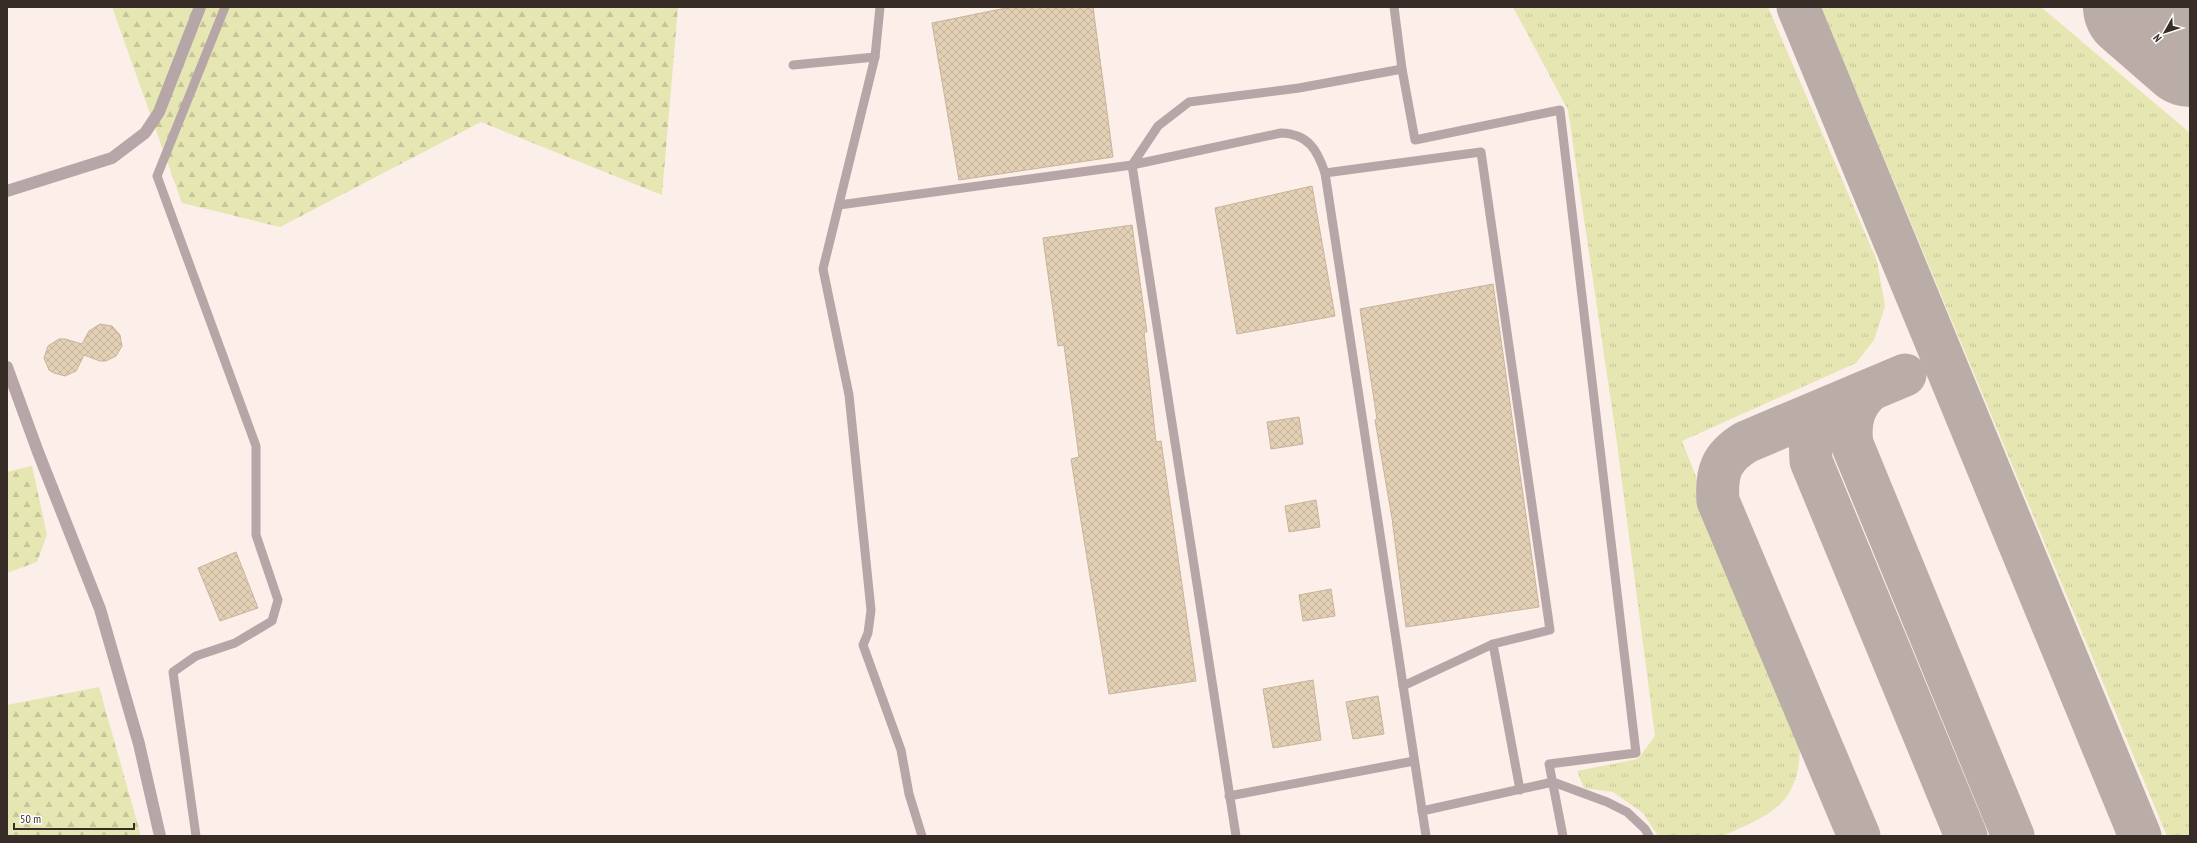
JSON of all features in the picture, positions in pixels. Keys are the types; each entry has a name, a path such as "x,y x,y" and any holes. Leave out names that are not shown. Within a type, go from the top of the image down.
{"street":[{"path":"7,191 112,158 145,133 159,112 200,7"},
{"path":"7,367 38,452 100,610 140,744 160,836"}],"lane":[{"path":"196,836 173,672 196,656 235,643 272,621 278,600 256,535 256,446 157,176 225,7"},
{"path":"880,7 876,57 823,269 849,395 872,610 868,632 863,645 901,750 909,794 922,836"},
{"path":"1394,7 1402,69 1415,140 1560,110 1636,753 1549,764 1564,836"},
{"path":"793,65 876,57"},
{"path":"1236,836 1132,165 1158,126 1189,102 1299,88 1402,69"},
{"path":"839,205 1132,165 1281,134 1295,134 1305,139 1315,151 1325,173 1426,836"},
{"path":"1325,173 1481,152 1550,630 1493,644 1403,686"},
{"path":"1493,644 1520,790"},
{"path":"1230,796 1414,762"},
{"path":"1422,811 1553,782 1607,802 1627,812 1645,829 1649,836"}],"green space":[{"path":"112,7 678,7 662,195 481,122 280,227 182,203"},
{"path":"1513,7 1768,7 1877,261 1885,306 1874,340 1856,363 1682,441 1800,743 1797,772 1788,795 1771,812 1732,832 1722,835 1712,837 1658,836 1643,813 1613,792 1584,788 1577,771 1638,759 1655,736 1616,436 1568,110"},
{"path":"1821,7 2041,7 2190,133 2190,836 2167,836"},
{"path":"32,466 47,535 37,562 7,573 7,472"},
{"path":"99,687 141,836 7,836 7,705"}],"building":[{"path":"1011,7 1093,7 1113,157 959,180 932,23"},
{"path":"1312,186 1335,316 1237,334 1215,208"},
{"path":"1132,225 1147,332 1144,332 1156,442 1161,441 1196,681 1109,694 1071,459 1079,457 1064,345 1058,346 1043,238"},
{"path":"1493,284 1539,607 1406,627 1392,518 1375,420 1377,419 1360,309"},
{"path":"100,324 112,326 120,335 122,346 116,356 106,361 100,361 84,355 76,371 65,376 49,370 44,358 48,346 59,339 65,339 82,344 89,331"},
{"path":"1299,417 1303,444 1271,449 1267,422"},
{"path":"1316,500 1320,527 1289,532 1285,506"},
{"path":"236,552 258,608 220,621 198,568"},
{"path":"1331,589 1335,616 1303,621 1299,595"},
{"path":"1313,680 1321,740 1273,748 1263,689"},
{"path":"1378,696 1384,734 1353,739 1346,702"}],"taxiway":[{"path":"1798,7 2140,836"},
{"path":"1859,836 1718,501 1718,482 1719,474 1726,460 1731,453 1746,442 1905,375"},
{"path":"1870,390 1856,408 1851,429 1852,444 2013,836"},
{"path":"1833,406 1820,418 1813,429 1810,443 1811,461 1966,836"}],"runway":[{"path":"2137,7 2190,53"}]}
